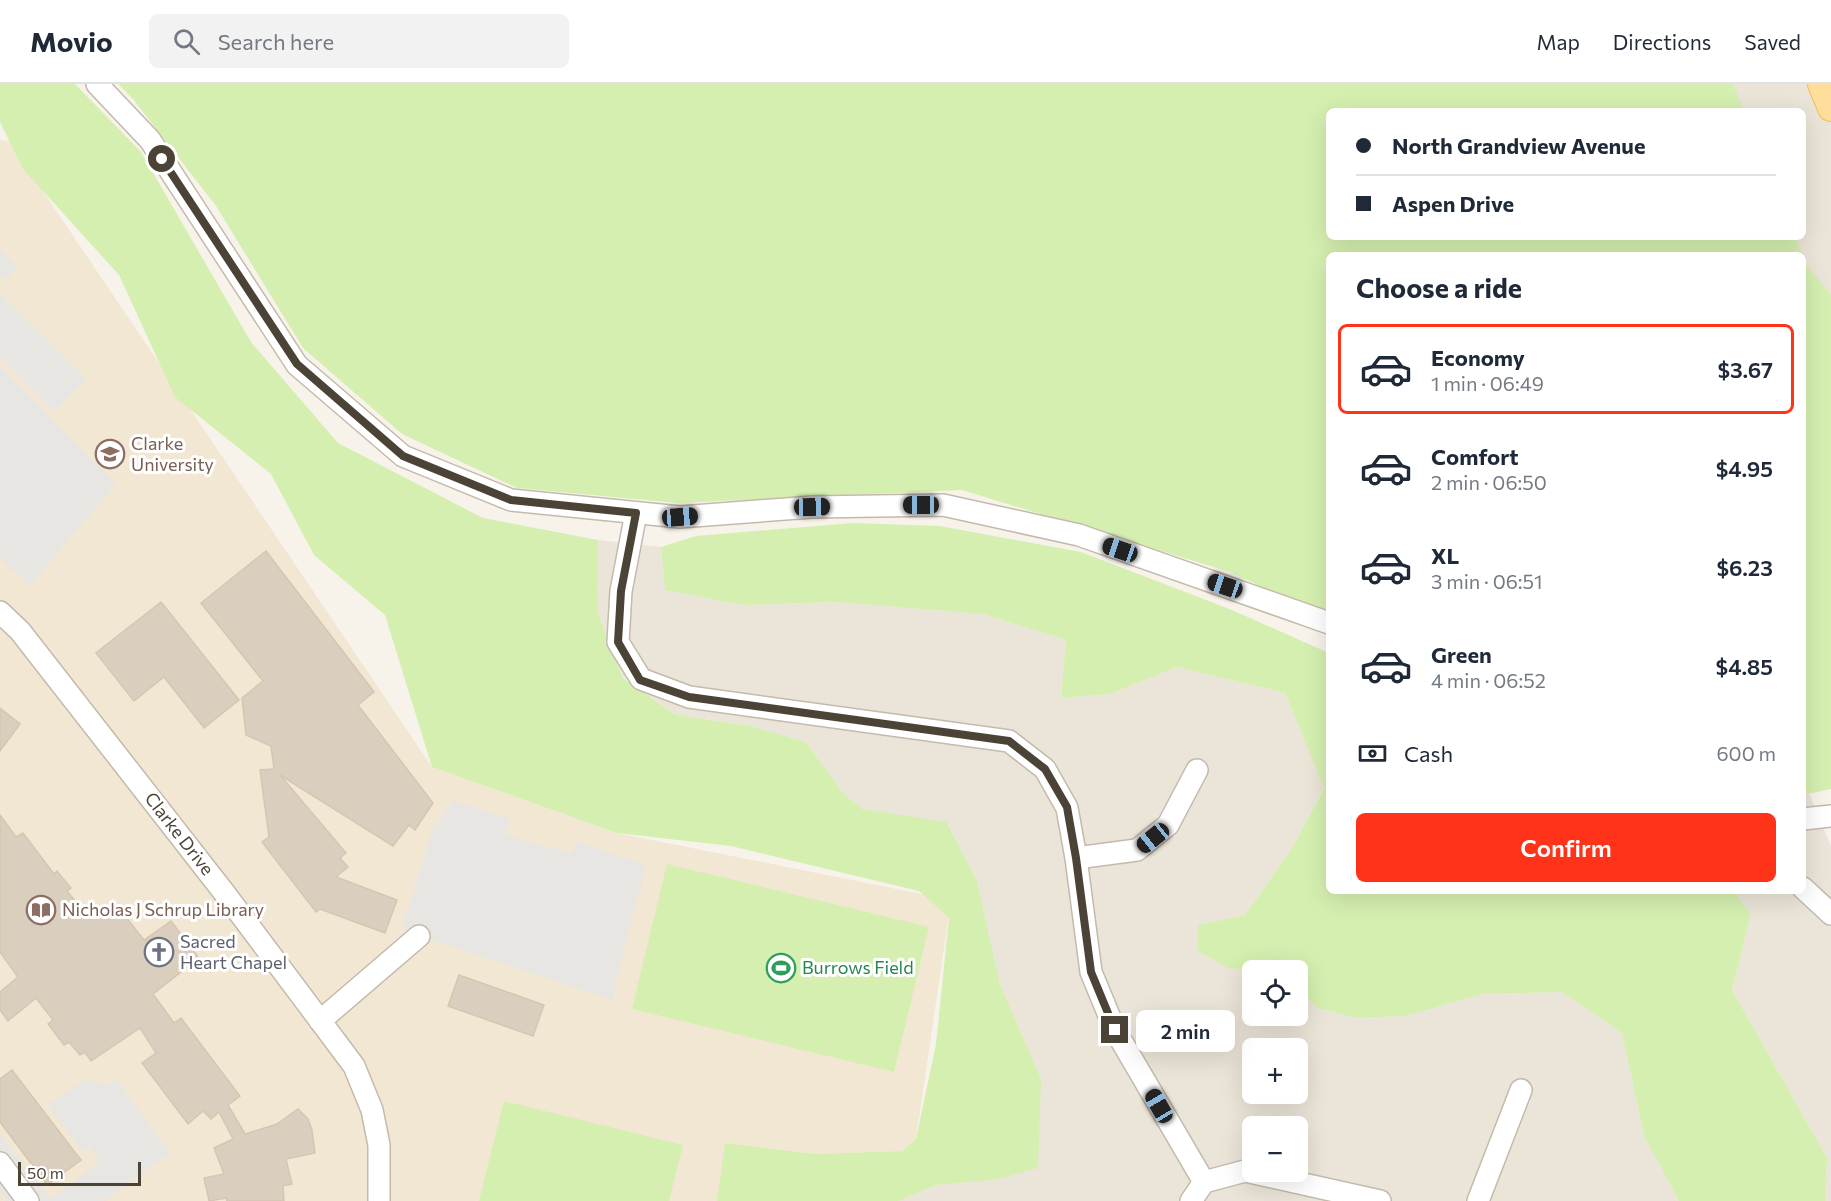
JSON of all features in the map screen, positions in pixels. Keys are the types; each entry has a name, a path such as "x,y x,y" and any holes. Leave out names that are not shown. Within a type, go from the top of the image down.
{"main road":[{"path":"1821,84 1831,108"}],"street":[{"path":"97,84 150,141 297,364 403,456 511,500 680,517 812,507 943,505 1079,535 1326,621"},
{"path":"636,513 621,591 618,642 640,680 689,697 1009,741 1045,769 1067,807 1091,972 1115,1030 1204,1182"},
{"name":"Clarke Drive","path":"0,612 27,640 226,895 354,1066 372,1110 379,1145 379,1201"},
{"path":"1076,858 1137,850 1168,825 1197,770"},
{"path":"1806,819 1831,816"},
{"path":"1806,891 1831,914"},
{"path":"320,1021 419,936"},
{"path":"1478,1201 1521,1090"},
{"path":"0,1163 28,1201"},
{"path":"1191,1201 1204,1182 1245,1171 1380,1201"}],"shaded area":[{"path":"1700,84 1831,84 1831,331 1806,285 1806,252 1788,252 1782,240 1806,240 1806,108 1712,108"},
{"name":"Clarke University","path":"0,140 9,141 432,767 617,833 951,900 916,1139 902,1151 815,1154 725,1143 745,1201 0,1201"},
{"path":"0,249 18,268 5,280 0,276"},
{"path":"0,294 86,379 54,411 0,357"},
{"path":"0,367 116,484 30,586 0,558"},
{"path":"598,540 661,547 665,589 744,605 836,602 983,614 1066,640 1061,698 1110,694 1177,667 1285,693 1324,787 1292,848 1245,915 1198,925 1229,968 1242,970 1242,1026 1308,1026 1308,1000 1318,1008 1356,1018 1405,1016 1483,994 1562,992 1622,1033 1644,1136 1679,1201 899,1201 936,1185 993,1180 1041,1079 1000,984 977,881 948,823 862,809 842,792 806,742 751,726 676,715 623,677 597,611"},
{"path":"1809,793 1831,846 1831,1201 1825,1201 1827,1158 1732,990 1751,914 1736,894 1806,894 1806,794"},
{"path":"453,800 511,819 505,834 572,854 577,841 646,865 612,1000 402,930 433,828"},
{"path":"84,1080 97,1082 106,1087 117,1080 170,1153 104,1201 7,1201 0,1191 0,1135 52,1199 99,1162 90,1147 82,1151 48,1105"}],"green space":[{"path":"0,84 75,84 141,152 251,342 338,443 483,518 598,540 597,611 623,678 676,715 751,726 806,742 842,792 862,809 947,822 977,881 1000,984 1041,1079 1038,1168 993,1180 936,1185 899,1201 717,1201 725,1143 815,1154 902,1151 916,1139 936,1044 949,918 919,891 731,846 617,833 432,767 385,615 314,555 271,474 175,397 119,275 23,169 0,122"},
{"path":"118,84 1733,84 1743,108 1326,108 1326,240 1796,240 1801,252 1326,252 1326,618 1230,572 962,490 677,503 517,488 402,434 303,348 216,206 133,99"},
{"path":"1806,265 1831,295 1831,789 1806,794"},
{"path":"853,523 940,526 1081,552 1232,610 1326,652 1326,894 1736,894 1751,914 1732,990 1827,1158 1825,1201 1679,1201 1644,1136 1622,1033 1562,992 1483,994 1405,1016 1356,1018 1318,1008 1308,1000 1308,960 1242,960 1242,970 1229,968 1198,951 1198,925 1245,915 1292,848 1324,788 1285,693 1177,667 1110,694 1061,698 1066,640 983,614 836,602 744,605 665,590 661,547 696,536"},
{"name":"Burrows Field","path":"667,864 929,927 894,1072 632,1009"},
{"path":"504,1101 683,1145 669,1201 479,1201"}],"building":[{"path":"266,551 374,692 358,705 433,803 415,830 409,825 393,846 280,775 346,853 340,858 348,867 336,877 397,900 385,933 320,909 316,912 262,842 269,837 260,770 274,769 271,746 246,735 242,698 263,681 201,603"},
{"path":"161,602 239,700 204,728 164,677 134,701 96,653"},
{"path":"0,708 20,724 0,751"},
{"path":"0,815 16,837 23,833 54,874 57,871 71,888 67,891 90,919 114,902 144,940 171,921 199,958 153,994 174,1023 181,1018 240,1096 228,1105 245,1134 277,1124 298,1109 308,1119 315,1153 286,1159 292,1184 283,1186 284,1201 227,1201 226,1198 209,1201 204,1178 224,1174 214,1148 233,1139 219,1112 211,1119 203,1111 188,1124 142,1063 156,1053 140,1028 91,1061 85,1052 80,1055 69,1042 64,1045 48,1024 53,1020 36,998 8,1021 0,1010 0,992 18,977 0,952"},
{"path":"459,975 544,1005 533,1036 448,1006"},
{"path":"12,1070 81,1160 47,1185 0,1122 0,1079"}],"place":[{"name":"Clarke University","path":"110,454"},
{"name":"Nicholas J Schrup Library","path":"41,910"},
{"name":"Sacred Heart Chapel","path":"159,952"},
{"name":"Burrows Field","path":"781,968"}],"route":[{"path":"162,159 297,364 403,456 511,500 636,513 621,591 618,642 640,680 689,697 1009,741 1045,769 1067,807 1091,972 1115,1030"}]}
